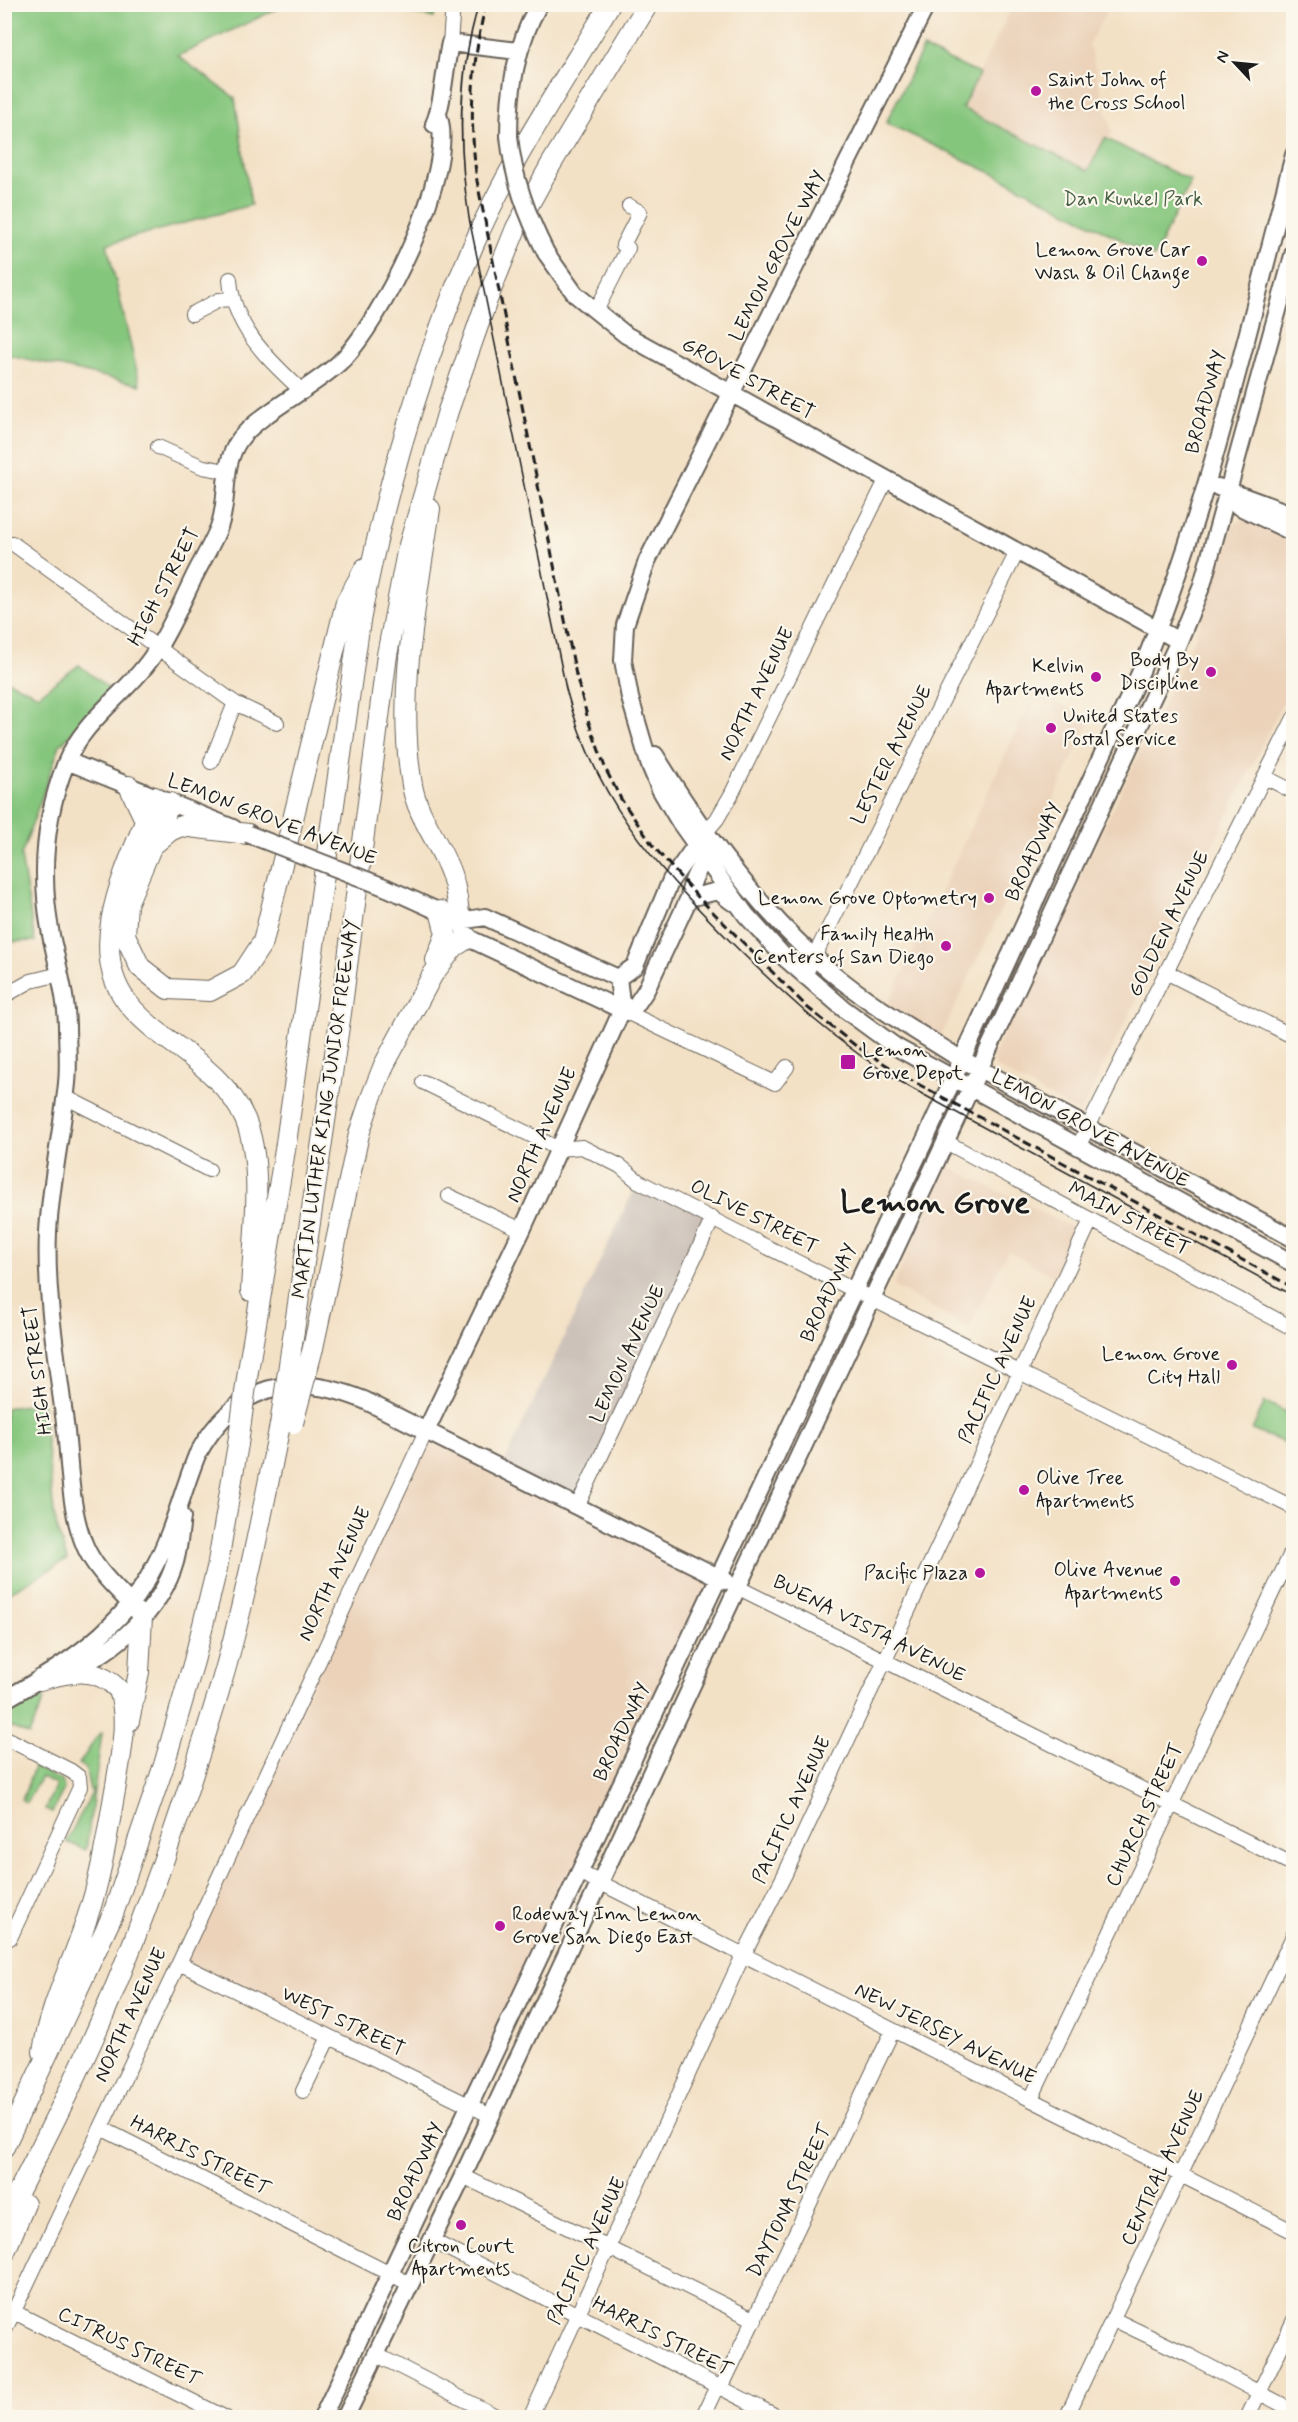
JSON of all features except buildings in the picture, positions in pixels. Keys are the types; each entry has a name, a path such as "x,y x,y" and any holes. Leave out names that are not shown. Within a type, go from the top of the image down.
{"highway":[{"name":"MARTIN LUTHER KING JUNIOR FREEWAY","path":"5,2145 113,1914 164,1765 194,1661 214,1580 285,1150 360,621 375,550 404,437 473,245 518,159 610,4"},
{"name":"MARTIN LUTHER KING JUNIOR FREEWAY","path":"286,1424 291,1351 341,1013 387,655 407,552 441,438 487,300 516,228 550,166 647,8"},
{"path":"4,2220 41,2149 112,1994 163,1860 219,1689 272,1463 313,1348 362,1125 384,1065 433,974 464,930 452,876 426,827 412,787 405,737 406,689 441,438"},
{"path":"162,800 152,846 127,904 125,935 140,967 168,989 210,991 242,974 263,942 346,602 375,550"},
{"path":"129,786 146,822"},
{"path":"162,800 146,822 112,912 108,956 113,978 126,1002 147,1024 202,1064 229,1093 245,1119 256,1169 248,1371"},
{"path":"152,846 170,831 182,826 248,834"},
{"path":"433,974 434,964 445,939 446,930 440,911"},
{"path":"41,2069 47,2022 89,1915 100,1869 139,1672 137,1610"},
{"path":"40,1680 84,1672 99,1674 110,1681 119,1690 123,1704 121,1756"},
{"path":"4,2254 34,2179 41,2149"}],"main road":[{"name":"GROVE STREET","path":"539,4 518,51 509,105 511,165 527,215 546,253 575,294 626,335 1179,641"},
{"name":"LEMON GROVE WAY","path":"641,731 630,698 622,660 625,625 647,561 927,4"},
{"path":"450,42 518,51"},
{"name":"HIGH STREET","path":"137,1610 96,1564 86,1548 76,1512 49,1272 52,1173 68,1081 67,1017 46,907 45,859 50,819 67,761 92,722 128,688 159,647 220,525 226,471 240,439 255,425 303,392 342,361 364,333 423,220 442,153 443,127 438,116 450,42"},
{"name":"BROADWAY","path":"322,2418 855,1289 1158,630 1182,563 1206,483 1293,155"},
{"name":"BROADWAY","path":"345,2418 463,2176 1179,641 1202,585 1293,252"},
{"path":"1206,483 1293,515"},
{"path":"1227,490 1238,506 1293,533"},
{"name":"LEMON GROVE AVENUE","path":"641,731 746,915 804,977 896,1047 1293,1264"},
{"name":"LEMON GROVE AVENUE","path":"67,761 440,911 464,930 517,961 622,1010"},
{"name":"LEMON GROVE AVENUE","path":"706,846 813,957 891,1016 962,1060 1293,1239"},
{"name":"NORTH AVENUE","path":"426,1431 522,1230 622,1010 636,1005 646,990 689,898 690,887 706,846"},
{"name":"NORTH AVENUE","path":"618,978 635,966 671,880 706,846"},
{"path":"689,898 718,891 746,915"},
{"path":"464,930 485,917 618,978 622,1010"},
{"path":"517,961 541,944"},
{"name":"BUENA VISTA AVENUE","path":"4,1700 40,1680 86,1649 137,1610 169,1579 175,1563 191,1472 206,1439 220,1421 261,1390 279,1385 316,1385 349,1394 737,1587"}],"street":[{"name":"HIGH STREET","path":"450,42 453,4"},
{"path":"596,311 628,248 623,245 640,212 629,206"},
{"path":"230,279 231,299 251,338 303,392"},
{"path":"192,314 219,300 231,299"},
{"path":"158,447 203,467 226,471"},
{"name":"NORTH AVENUE","path":"706,846 717,819 731,795 886,480"},
{"path":"12,543 159,647 234,704 278,723"},
{"name":"LESTER AVENUE","path":"804,977 1017,552"},
{"path":"211,762 234,704"},
{"name":"GOLDEN AVENUE","path":"1078,1147 1293,718"},
{"path":"1265,777 1293,792"},
{"path":"1166,972 1293,1037"},
{"path":"4,996 31,981 60,974"},
{"path":"622,1010 775,1083 787,1067"},
{"name":"OLIVE STREET","path":"423,1082 559,1149 582,1147 620,1166 638,1181 1293,1508"},
{"path":"65,1096 209,1170"},
{"name":"MAIN STREET","path":"946,1142 1293,1329"},
{"path":"449,1196 522,1230"},
{"name":"LEMON AVENUE","path":"577,1507 713,1218"},
{"name":"PACIFIC AVENUE","path":"530,2418 744,1955 1091,1220"},
{"name":"NORTH AVENUE","path":"4,2332 179,1964 426,1431"},
{"name":"CHURCH STREET","path":"1031,2099 1293,1547"},
{"name":"BUENA VISTA AVENUE","path":"737,1587 1293,1865"},
{"path":"4,1737 79,1777 80,1787 10,1938"},
{"name":"NEW JERSEY AVENUE","path":"579,1872 1293,2232"},
{"name":"CENTRAL AVENUE","path":"1066,2418 1293,1934"},
{"name":"WEST STREET","path":"179,1964 491,2116"},
{"name":"DAYTONA STREET","path":"702,2418 755,2320 893,2030"},
{"path":"303,2091 329,2037"},
{"name":"HARRIS STREET","path":"101,2128 410,2284"},
{"path":"463,2176 755,2320"},
{"name":"HARRIS STREET","path":"431,2240 780,2418"},
{"name":"CITRUS STREET","path":"14,2312 226,2418"},
{"path":"1113,2319 1190,2356 1293,2411"},
{"path":"1247,2418 1293,2320"},
{"path":"377,2355 500,2418"}],"shaded area":[{"name":"Saint John of the Cross School","path":"1013,5 1110,5 1089,44 1112,133 1109,140 1105,139 1088,171 962,108"},
{"path":"1245,519 1293,543 1293,683 1080,1114 996,1067 993,1057 1195,638 1232,525"},
{"path":"1035,691 1091,720 941,1036 888,1004"},
{"path":"946,1165 1075,1229 1054,1277 1008,1251 969,1328 893,1286"},
{"path":"638,1181 713,1218 577,1503 503,1466"},
{"path":"428,1434 714,1577 470,2103 183,1962"}],"green space":[{"path":"5,4 285,5 178,56 235,98 251,205 107,244 140,385 5,354"},
{"path":"382,5 436,5 434,18"},
{"name":"Dan Kunkel Park","path":"923,48 979,74 962,108 1088,171 1105,138 1191,181 1154,257 998,176 886,123"},
{"path":"79,665 112,691 60,745 21,856 35,941 5,942 4,679 38,695"},
{"path":"1265,1402 1293,1415 1293,1446 1252,1430"},
{"path":"42,1403 55,1521 67,1560 5,1595 5,1408"},
{"path":"41,1696 44,1700 29,1735 8,1726 6,1716"},
{"path":"102,1733 86,1850 66,1842 93,1791 90,1791 86,1770 79,1764 99,1734"},
{"path":"34,1767 62,1781 64,1789 52,1812 45,1809 56,1785 41,1777 26,1803 22,1801"}],"tram line":[{"path":"479,4 463,83 463,164 469,218 566,689 578,728 610,796 651,855 701,911 791,999 857,1053 904,1084 1294,1296"}],"railway":[{"path":"486,4 474,70 472,114 477,181 576,675 589,723 606,770 621,799 653,846 696,895 808,1008 856,1046 907,1078 1294,1288"}],"place":[{"name":"Saint John of the Cross School","path":"1036,91"},
{"name":"Lemon Grove Car Wash & Oil Change","path":"1202,261"},
{"name":"Body By Discipline","path":"1211,672"},
{"name":"Kelvin Apartments","path":"1096,677"},
{"name":"United States Postal Service","path":"1051,728"},
{"name":"Lemon Grove Optometry","path":"989,898"},
{"name":"Family Health Centers of San Diego","path":"946,946"},
{"name":"Lemon Grove Depot","path":"848,1062"},
{"name":"Lemon Grove City Hall","path":"1232,1365"},
{"name":"Olive Tree Apartments","path":"1024,1490"},
{"name":"Pacific Plaza","path":"980,1573"},
{"name":"Olive Avenue Apartments","path":"1175,1581"},
{"name":"Rodeway Inn Lemon Grove San Diego East","path":"500,1926"},
{"name":"Citron Court Apartments","path":"461,2225"}],"district":[{"name":"Lemon Grove","path":"935,1203"}]}
